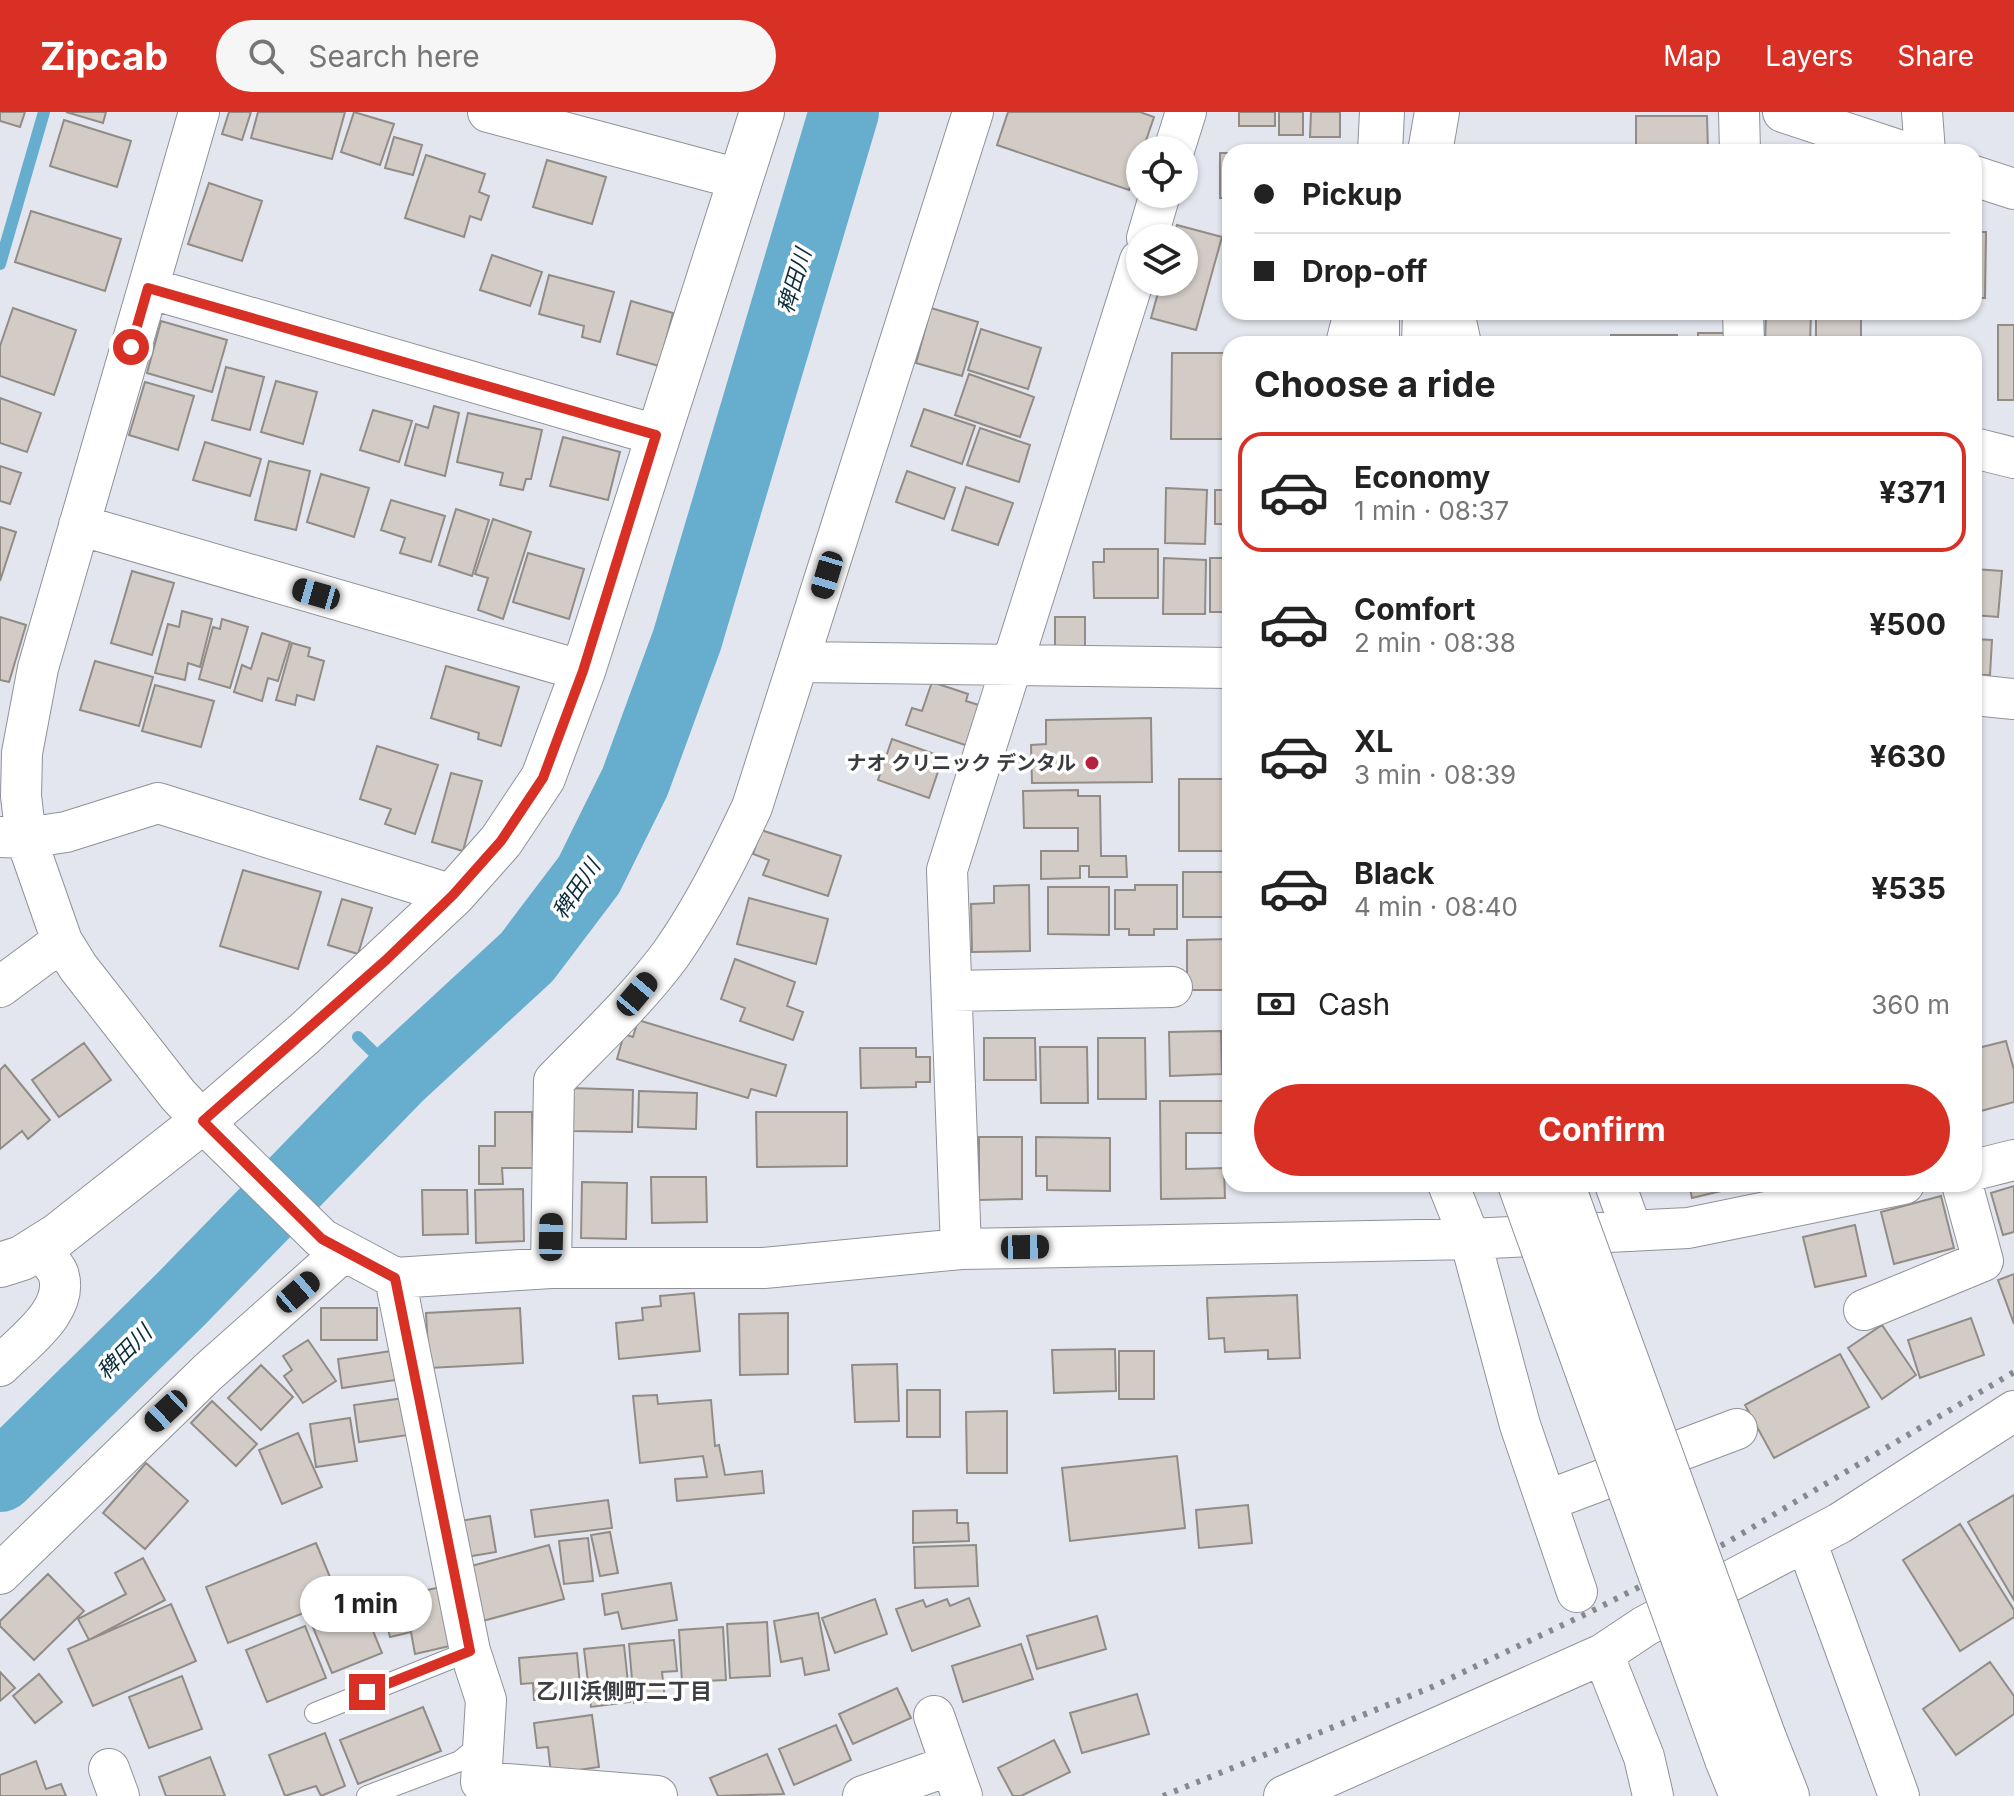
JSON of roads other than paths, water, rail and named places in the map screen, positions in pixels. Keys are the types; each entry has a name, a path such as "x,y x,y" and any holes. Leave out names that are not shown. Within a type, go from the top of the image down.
{"street":[{"path":"199,112 38,668 22,753 21,796 13,838 62,941 151,1060 210,1128 332,1245 395,1278 551,1268 764,1268 961,1249 1470,1239 1688,1228 1794,1209 1826,1192"},
{"path":"488,112 739,179"},
{"path":"19,1256 210,1128 453,895 501,841 543,778 583,671 656,435 762,112"},
{"path":"551,1268 554,1081 620,1014 671,954 724,868 769,761 973,112"},
{"path":"1178,136 1186,112"},
{"path":"1380,144 1382,112"},
{"path":"1431,144 1437,112"},
{"path":"1739,112 1740,144"},
{"path":"1783,112 1880,144"},
{"path":"1922,112 1924,144"},
{"path":"1982,179 2014,189"},
{"path":"148,288 656,435"},
{"path":"961,1249 947,870 1015,664 1129,296"},
{"path":"1982,450 2014,458"},
{"path":"79,525 583,671"},
{"path":"800,662 1222,668"},
{"path":"1982,696 2014,699"},
{"path":"13,838 66,832 158,803 453,895"},
{"path":"0,987 62,941"},
{"path":"952,991 1172,987"},
{"path":"1982,1168 2014,1160"},
{"path":"1451,1192 1470,1239 1520,1425 1577,1592"},
{"path":"1523,1192 1744,1764 1787,1796"},
{"path":"1565,1192 1744,1764"},
{"path":"1618,1192 1632,1231"},
{"path":"1864,1310 1983,1261 1964,1192"},
{"path":"0,1574 198,1382 332,1245"},
{"path":"0,1366 52,1313 60,1287 57,1272 19,1256"},
{"path":"395,1278 470,1651 486,1700 486,1740 480,1789 657,1796"},
{"path":"1284,1796 1603,1654 1645,1626 1806,1541 2014,1411"},
{"path":"1546,1501 1737,1429"},
{"path":"1806,1541 1899,1796"},
{"path":"1603,1654 1644,1757 1653,1796"},
{"path":"863,1796 956,1781 934,1716"}],"lane":[{"path":"315,1713 470,1651"},
{"path":"367,1796 460,1761 486,1740"}],"waterway":[{"path":"0,264 44,112"},
{"name":"稗田川","path":"0,1477 180,1300 398,1076 527,957 589,875 635,782 687,640 844,112"},
{"path":"358,1037 398,1076"}],"railway":[{"path":"1163,1796 1432,1687 1588,1613 1726,1543 2014,1372"}],"place":[{"name":"ナオ クリニック デンタル","path":"1092,763"}],"district":[{"name":"乙川浜側町二丁目","path":"624,1691"}]}
